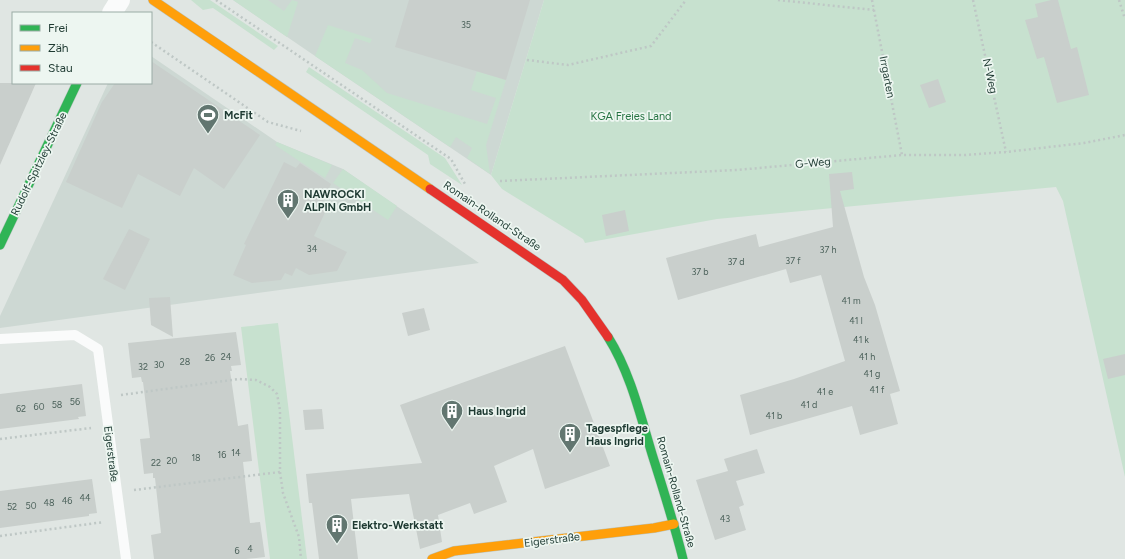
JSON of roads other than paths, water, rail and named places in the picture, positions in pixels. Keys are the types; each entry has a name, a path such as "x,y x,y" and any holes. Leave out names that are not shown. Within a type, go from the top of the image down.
{"main road":[{"name":"Romain-Rolland-Straße","path":"153,0 478,220 563,280 576,292 591,310 607,334 622,363 638,407 674,524 683,559"},
{"name":"Rudolf-Spitzley-Straße","path":"0,245 77,84"},
{"name":"Eigerstraße","path":"432,559 454,551 646,529 674,524"}],"street":[{"path":"113,12 120,0"}],"lane":[{"name":"Eigerstraße","path":"0,339 75,335 98,348 126,559"}],"place":[{"name":"McFit","path":"208,134"},
{"name":"NAWROCKI ALPIN GmbH","path":"288,220"},
{"name":"Haus Ingrid","path":"452,430"},
{"name":"Tagespflege Haus Ingrid","path":"570,454"},
{"name":"Elektro-Werkstatt","path":"337,544"}],"park label":[{"name":"KGA Freies Land","path":"631,116"}]}
